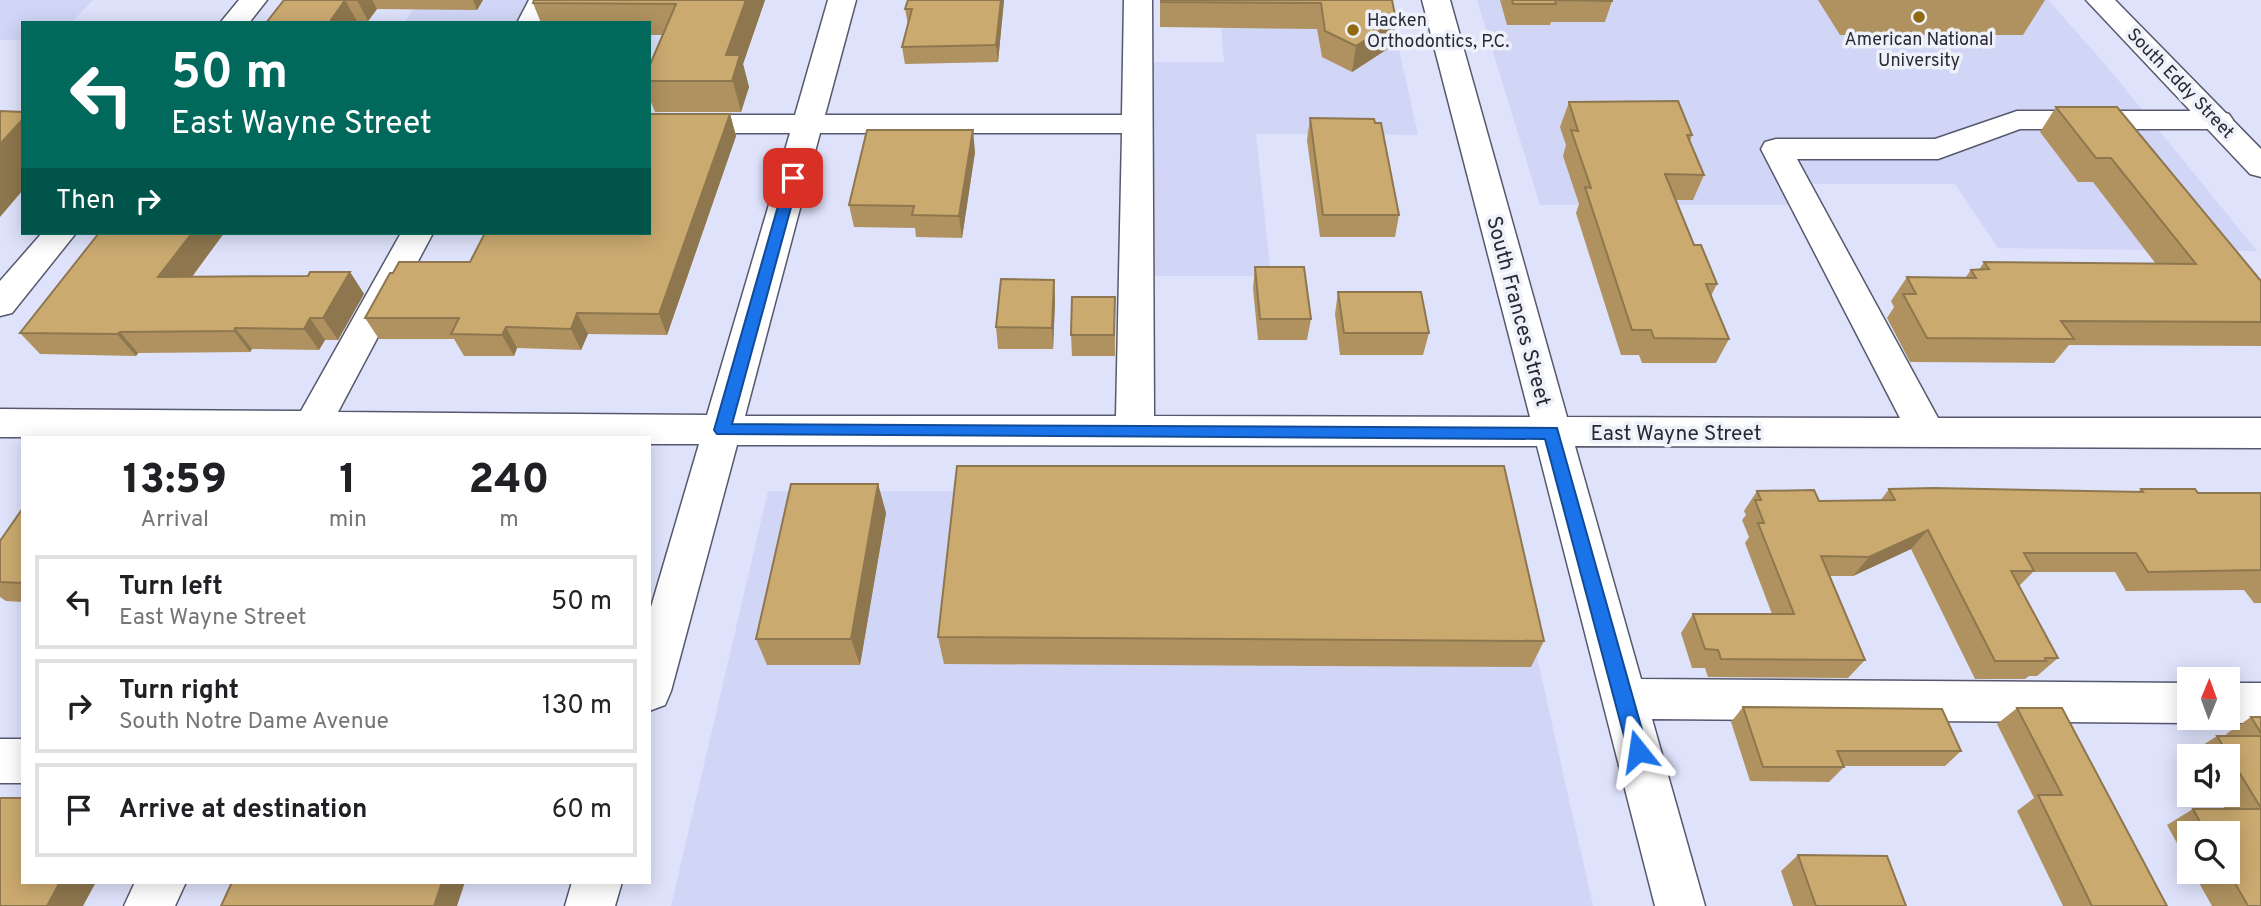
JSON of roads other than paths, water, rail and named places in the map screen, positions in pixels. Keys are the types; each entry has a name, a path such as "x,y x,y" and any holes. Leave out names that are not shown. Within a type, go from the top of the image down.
{"street":[{"path":"236,21 253,0"},
{"path":"532,21 543,0"},
{"path":"651,684 842,0"},
{"path":"1135,430 1138,0"},
{"name":"South Frances Street","path":"1436,0 1680,906"},
{"name":"South Eddy Street","path":"2100,0 2261,167"},
{"path":"1927,433 1776,149 1938,149 2017,120 2218,120"},
{"path":"651,124 1138,124"},
{"path":"0,304 58,235"},
{"path":"309,431 416,235"},
{"name":"East Wayne Street","path":"0,423 309,431 2261,433"},
{"path":"1624,699 2177,703"},
{"path":"2240,703 2261,704"},
{"path":"0,761 21,761"},
{"path":"149,906 159,884"},
{"path":"590,906 596,884"}],"place":[{"name":"American National University","path":"1919,17"},
{"name":"Hacken Orthodontics, P.C.","path":"1353,30"}]}
